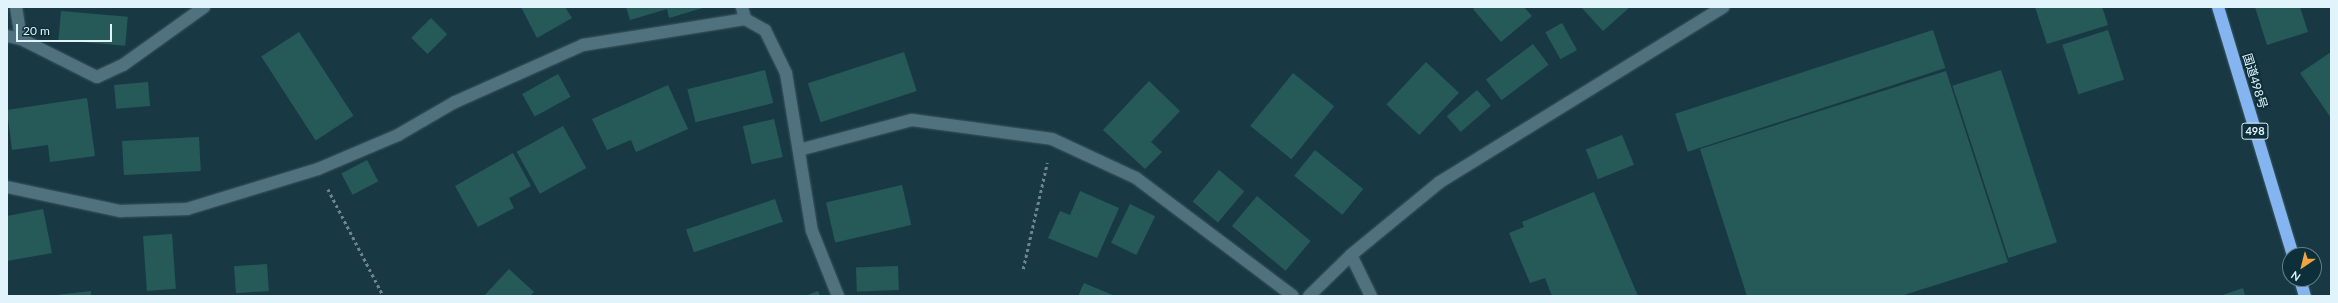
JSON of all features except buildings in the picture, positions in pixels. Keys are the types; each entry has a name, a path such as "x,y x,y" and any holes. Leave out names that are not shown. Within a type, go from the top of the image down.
{"highway":[{"name":"国道498号","path":"2218,7 2291,247"}],"street":[{"path":"16,7 21,38"},
{"path":"7,36 21,38 97,77 122,65 204,7"},
{"path":"742,7 745,19"},
{"path":"1309,296 1352,255 1440,182 1723,7"},
{"path":"7,187 120,211 187,209 318,169 398,135 455,102 583,45 745,19 765,30 786,73 812,231 838,296"},
{"path":"799,150 912,120 1052,139 1136,178 1293,296"},
{"path":"1352,255 1370,296"}],"path":[{"path":"1023,269 1052,139"},
{"path":"318,169 383,295"}]}
